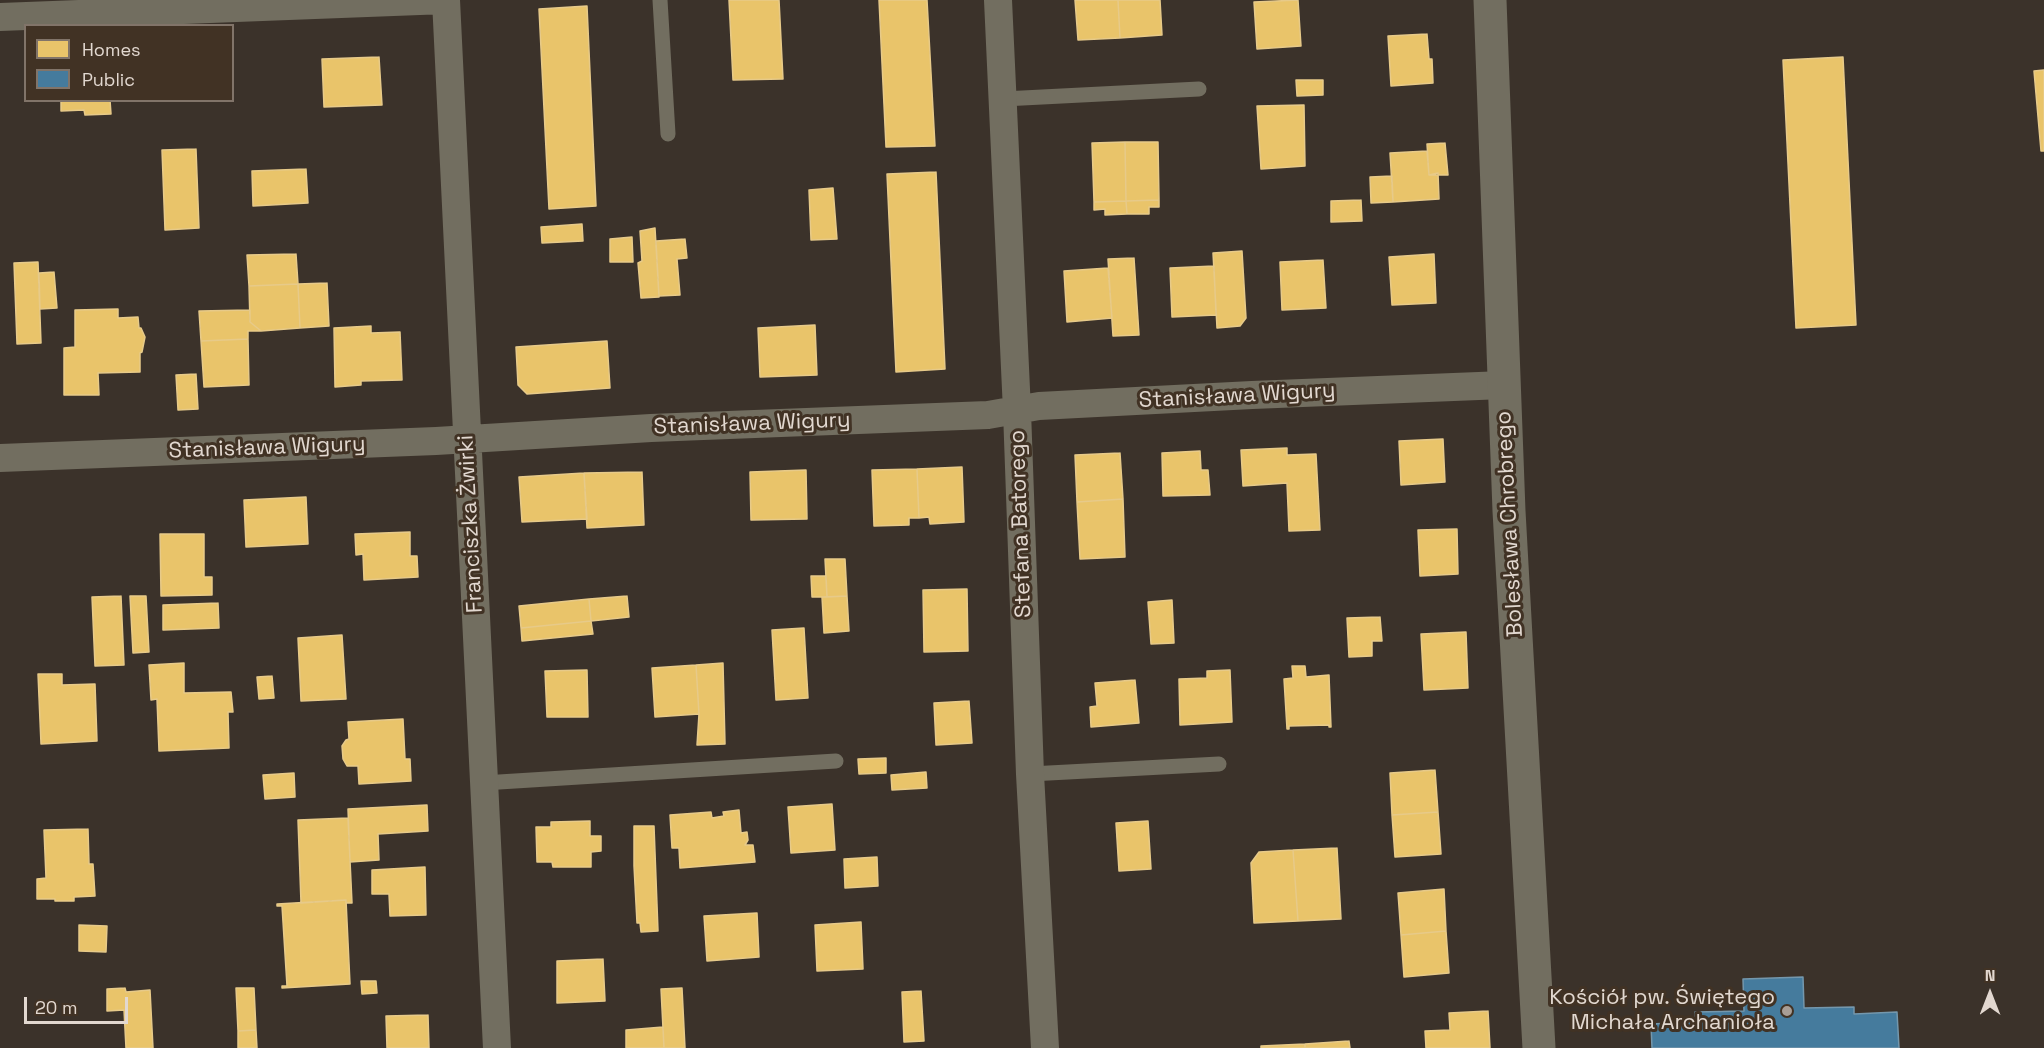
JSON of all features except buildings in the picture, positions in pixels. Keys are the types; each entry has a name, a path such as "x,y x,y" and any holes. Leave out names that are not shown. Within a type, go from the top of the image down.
{"street":[{"path":"0,17 446,0"},
{"name":"Franciszka Żwirki","path":"446,0 497,1048"},
{"name":"Stefana Batorego","path":"998,0 1017,411 1030,774 1045,1048"},
{"name":"Bolesława Chrobrego","path":"1490,0 1504,385 1539,1048"},
{"name":"Stanisława Wigury","path":"0,458 988,415 1039,406 1240,395 1504,385"}],"lane":[{"path":"660,0 668,134"},
{"path":"1003,99 1199,89"},
{"path":"483,783 836,761"},
{"path":"1030,774 1219,764"}],"place":[{"name":"Kościół pw. Świętego Michała Archanioła","path":"1787,1011"}]}
